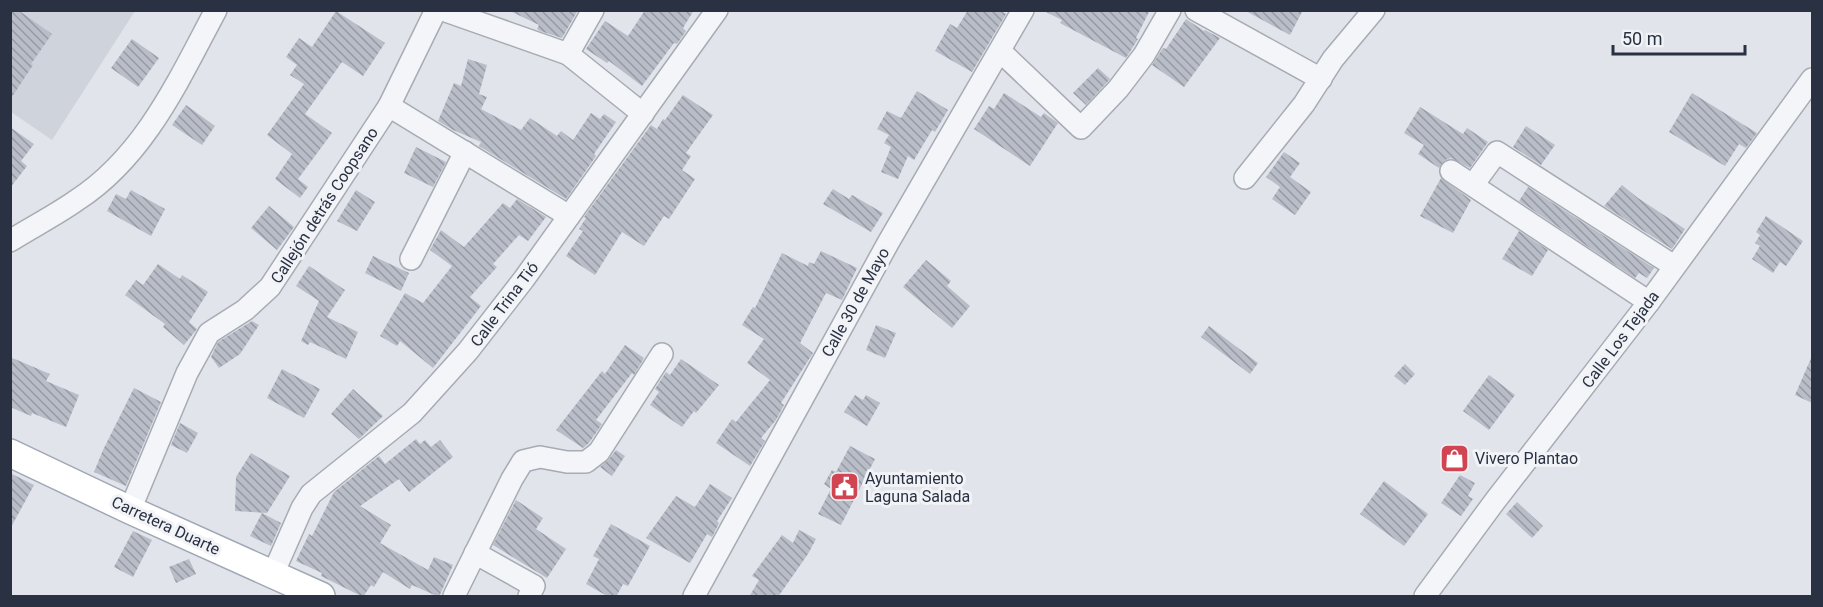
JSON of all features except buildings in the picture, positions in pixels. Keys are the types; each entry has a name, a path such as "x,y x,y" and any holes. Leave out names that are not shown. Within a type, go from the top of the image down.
{"main road":[{"name":"Carretera Duarte","path":"10,453 321,597"}],"street":[{"path":"10,241 78,200 133,150 161,112 216,10"},
{"name":"Callejón detrás Coopsano","path":"130,510 187,374 209,333 245,310 270,287 389,106 436,10"},
{"path":"443,10 568,54 643,114"},
{"path":"568,54 593,10"},
{"name":"Calle Trina Tió","path":"273,574 302,508 311,494 412,413 468,351 517,288 717,10"},
{"name":"Calle 30 de Mayo","path":"694,597 888,243 1023,10"},
{"path":"1000,51 1081,128 1118,89 1144,55 1170,10"},
{"path":"1196,10 1321,79"},
{"path":"1245,178 1304,104 1333,59 1374,10"},
{"name":"Calle Los Tejada","path":"1425,597 1495,501 1649,302 1812,79"},
{"path":"389,106 569,216"},
{"path":"411,259 465,152"},
{"path":"1473,185 1497,152 1674,266"},
{"path":"1451,171 1649,302"},
{"path":"454,597 523,461 540,456 567,462 586,462 603,446 662,354"},
{"path":"475,553 534,586 529,597"}],"shaded area":[{"path":"10,11 135,11 52,140 11,112"}],"place":[{"name":"Vivero Plantao","path":"1454,458"},
{"name":"Ayuntamiento Laguna Salada","path":"844,487"}]}
